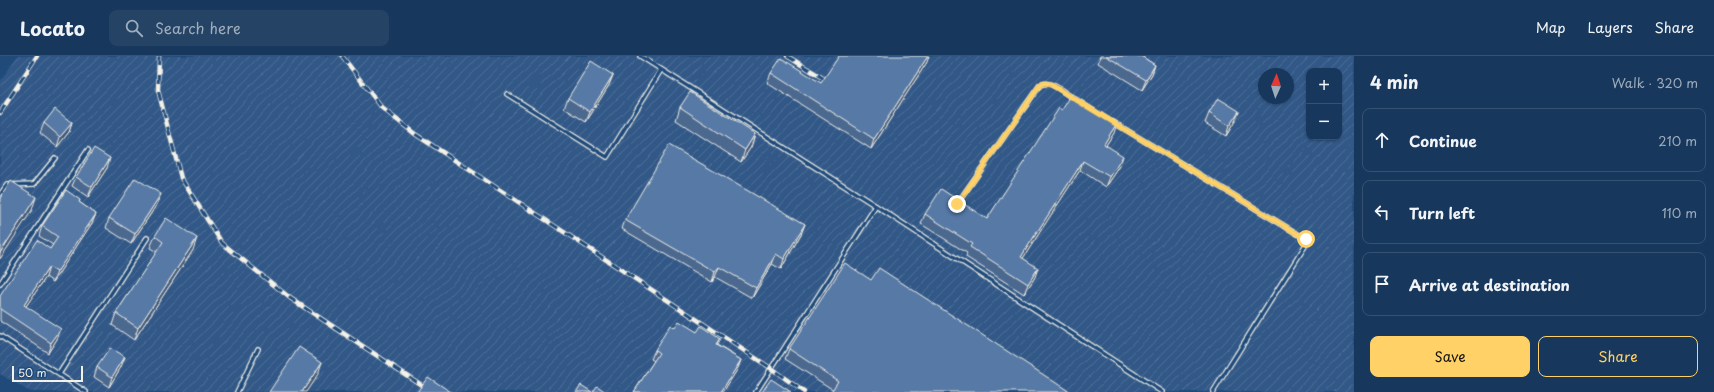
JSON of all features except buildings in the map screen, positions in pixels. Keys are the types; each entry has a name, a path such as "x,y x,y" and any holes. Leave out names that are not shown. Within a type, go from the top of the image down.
{"lane":[{"path":"640,56 876,206 1162,392"},
{"path":"506,94 607,156 661,70"},
{"path":"957,204 1040,85 1045,83 1050,84 1077,100"},
{"path":"1111,120 1306,239 1305,246 1214,392"},
{"path":"0,284 88,150"},
{"path":"0,195 7,185 34,184 55,158"},
{"path":"756,392 876,206"},
{"path":"58,374 147,238"},
{"path":"0,336 86,392"},
{"path":"237,392 258,349"}],"shaded area":[{"path":"17,56 1354,56 1354,392 30,392 0,374 0,82"}],"railway":[{"path":"0,113 37,56"},
{"path":"159,56 158,90 181,178 222,243 290,298 432,392"},
{"path":"342,56 382,108 415,134 772,369 804,392"},
{"path":"787,56 826,80"}],"route":[{"path":"957,204 1040,85 1045,83 1050,84 1306,239"}]}
